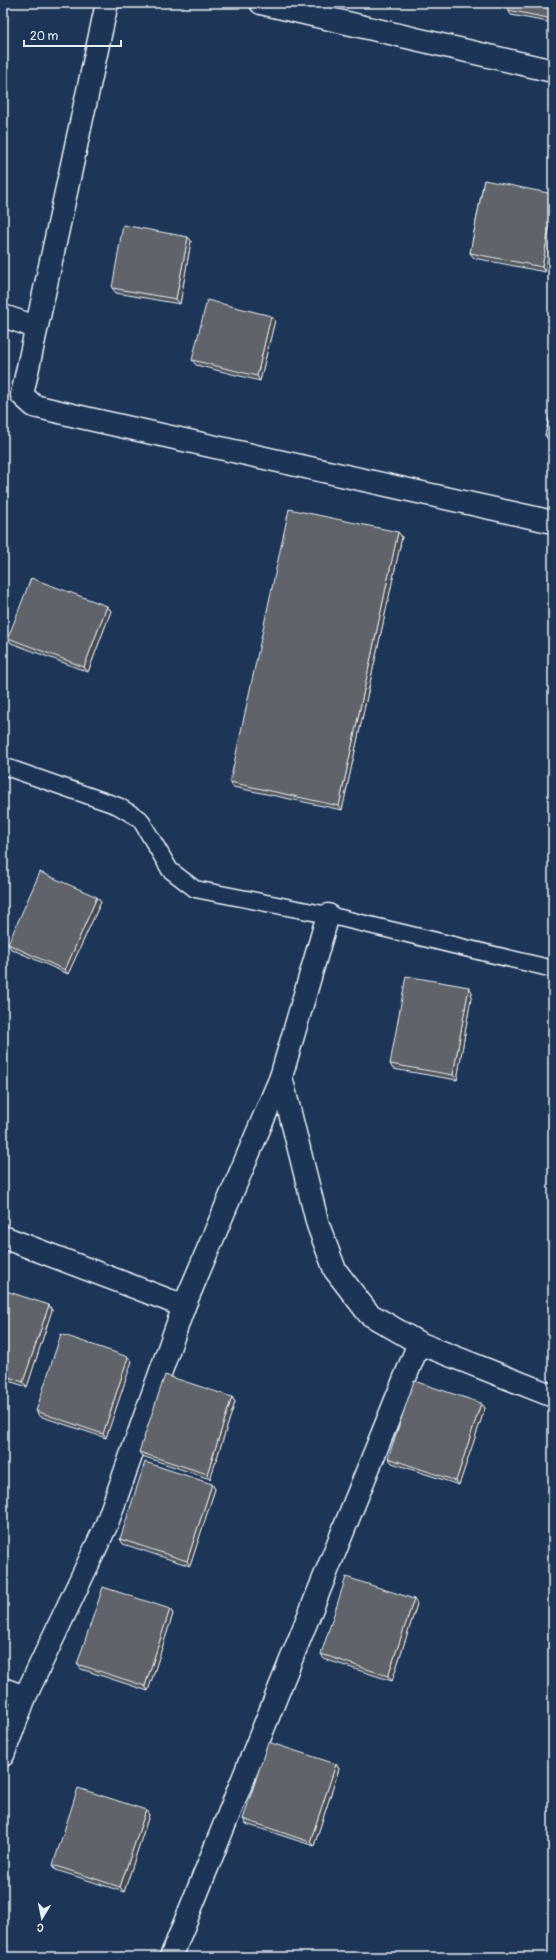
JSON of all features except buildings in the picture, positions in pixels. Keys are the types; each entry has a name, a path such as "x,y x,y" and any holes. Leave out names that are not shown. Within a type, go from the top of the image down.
{"street":[{"path":"107,3 22,395 34,406 553,522"},
{"path":"261,3 553,71"},
{"path":"3,316 36,327"},
{"path":"3,1755 25,1697 106,1526 184,1306 281,1077 328,915"},
{"path":"281,1077 318,1226 335,1270 369,1314 419,1342 553,1396"},
{"path":"3,1237 184,1306"},
{"path":"171,1957 419,1342"},
{"path":"3,1689 25,1697"}],"lane":[{"path":"3,766 118,806 140,818 170,870 194,889 328,915 553,969"}]}
